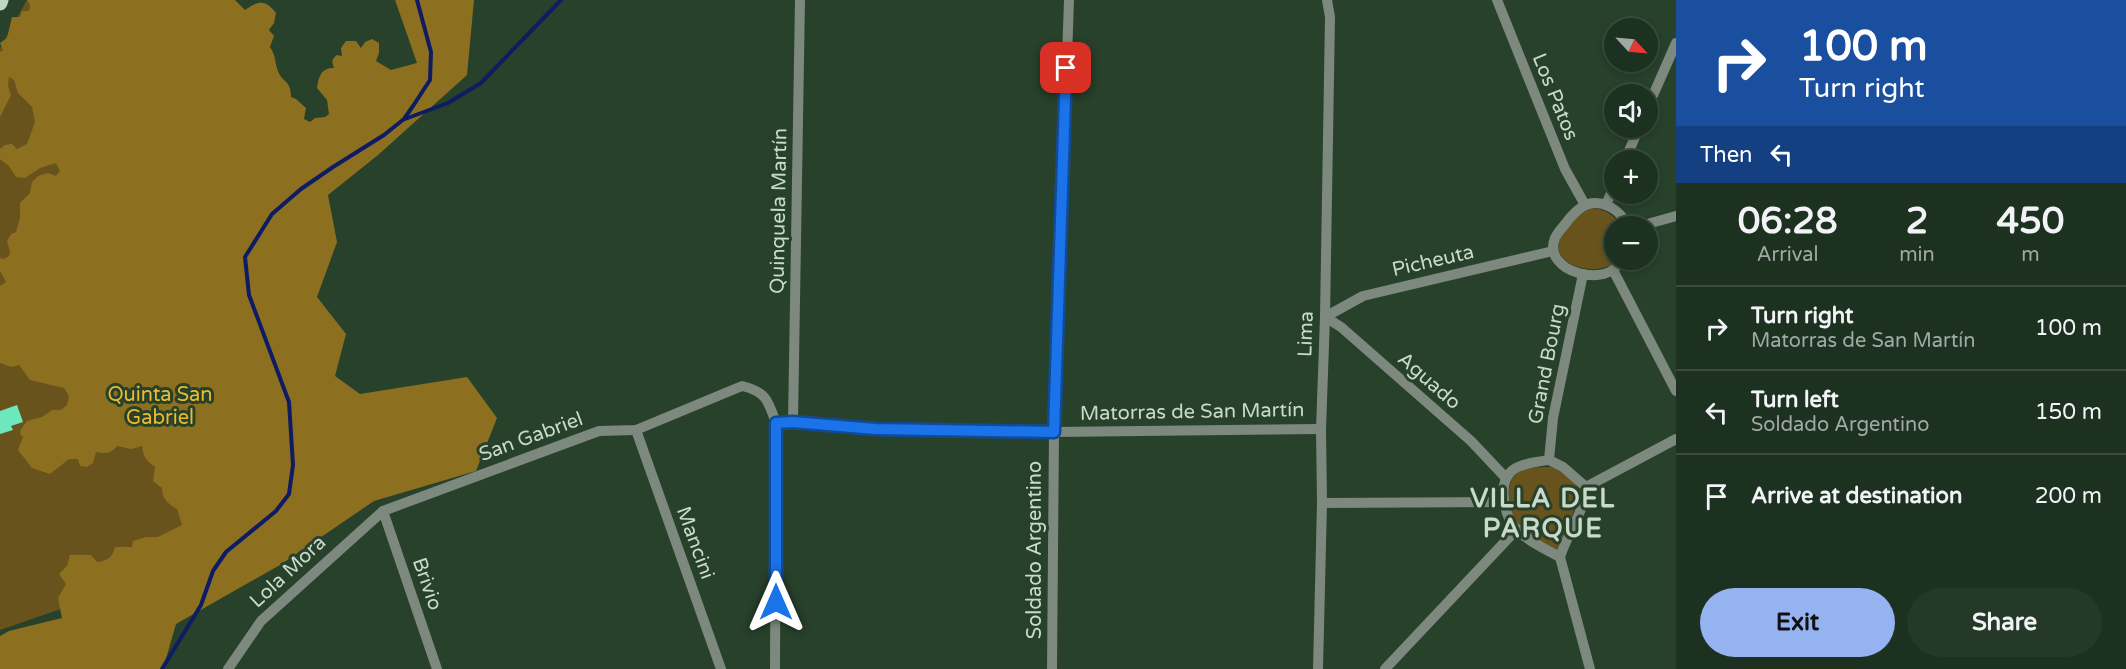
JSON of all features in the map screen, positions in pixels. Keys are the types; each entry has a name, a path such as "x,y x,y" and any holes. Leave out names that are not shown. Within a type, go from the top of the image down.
{"street":[{"name":"Quinquela Martín","path":"793,422 800,0"},
{"name":"Soldado Argentino","path":"1052,669 1054,432 1069,0"},
{"name":"Lima","path":"1318,669 1330,17 1327,0"},
{"name":"Los Patos","path":"1497,0 1565,169 1585,205"},
{"path":"1658,84 1676,43"},
{"path":"1620,216 1606,205 1594,202 1585,205 1573,214 1555,238 1553,251 1556,260 1566,268 1583,274 1608,273 1613,270 1676,391"},
{"path":"1658,221 1676,216"},
{"name":"Picheuta","path":"1325,317 1363,296 1553,251"},
{"name":"Grand Bourg","path":"1549,460 1553,418 1583,274"},
{"name":"Aguado","path":"1325,317 1341,327 1462,434 1505,477"},
{"name":"San Gabriel","path":"383,511 599,431 636,430 742,386 755,389 767,399 776,423"},
{"name":"Matorras de San Martín","path":"776,423 793,422 875,429 1054,432 1321,429"},
{"path":"776,423 776,669"},
{"name":"Mancini","path":"636,430 721,669"},
{"path":"1590,669 1560,557 1564,542 1582,505 1586,487 1676,439"},
{"path":"1560,557 1517,530 1508,518 1503,489 1505,477 1522,465 1549,460 1563,467 1586,487"},
{"path":"1322,503 1504,502"},
{"name":"Lola Mora","path":"228,669 261,621 383,511"},
{"name":"Brivio","path":"383,511 436,669"},
{"path":"1385,669 1517,530"}],"green space":[{"name":"Quinta San Gabriel","path":"27,0 161,0 374,501 0,630 0,48"},
{"name":"Quinta San Gabriel","path":"27,0 235,0 245,10 254,4 265,4 276,13 274,23 269,30 274,36 270,47 278,71 290,87 291,97 306,108 304,119 310,122 329,114 327,100 317,88 321,73 326,69 334,68 333,59 337,55 342,56 341,48 346,41 356,41 361,48 365,42 372,39 379,43 376,61 391,70 417,63 395,0 474,0 467,75 378,155 328,195 337,242 317,297 346,334 335,376 360,394 467,377 497,418 476,471 374,501 280,565 176,624 163,669 0,669 0,636 9,631 62,618 58,598 66,584 59,574 67,566 70,555 91,555 97,562 104,561 111,556 115,547 132,547 133,541 146,537 158,537 182,525 177,509 166,501 162,488 153,481 155,467 145,458 142,446 131,449 117,446 108,453 96,452 93,463 87,467 80,466 78,459 69,459 50,474 32,468 18,450 23,437 20,434 21,429 27,421 42,417 52,410 61,410 67,405 69,396 64,388 30,380 19,365 11,367 0,363 0,286 6,282 0,271 0,258 4,259 9,256 7,241 11,234 16,232 20,218 20,203 30,193 32,182 38,176 48,173 56,176 60,171 56,163 40,168 25,178 16,177 9,166 0,159 0,149 5,145 12,144 17,149 27,144 35,122 32,107 18,93 14,80 9,77 8,86 11,95 0,117 0,52 3,50 0,43 7,38 12,17 20,17 22,11 29,11 30,5"},
{"path":"1592,208 1612,216 1604,216 1604,268 1577,267 1563,258 1559,251 1558,244 1563,231 1580,215"},
{"path":"1551,467 1569,478 1581,495 1556,551 1533,537 1518,524 1509,501 1509,488 1515,475 1527,469"}],"building":[{"path":"17,405 23,422 11,426 13,430 0,434 0,411"}],"waterway":[{"path":"162,669 201,605 213,571 226,552 276,511 289,494 293,465 289,402 249,295 245,257 272,214 301,189 384,135 404,119 413,106 430,80 431,52 417,0"},
{"path":"405,119 448,103 481,83 561,0"}],"district":[{"name":"VILLA DEL PARQUE","path":"1543,513"}],"route":[{"path":"776,602 776,423 793,422 875,429 1054,432 1066,68"}]}
